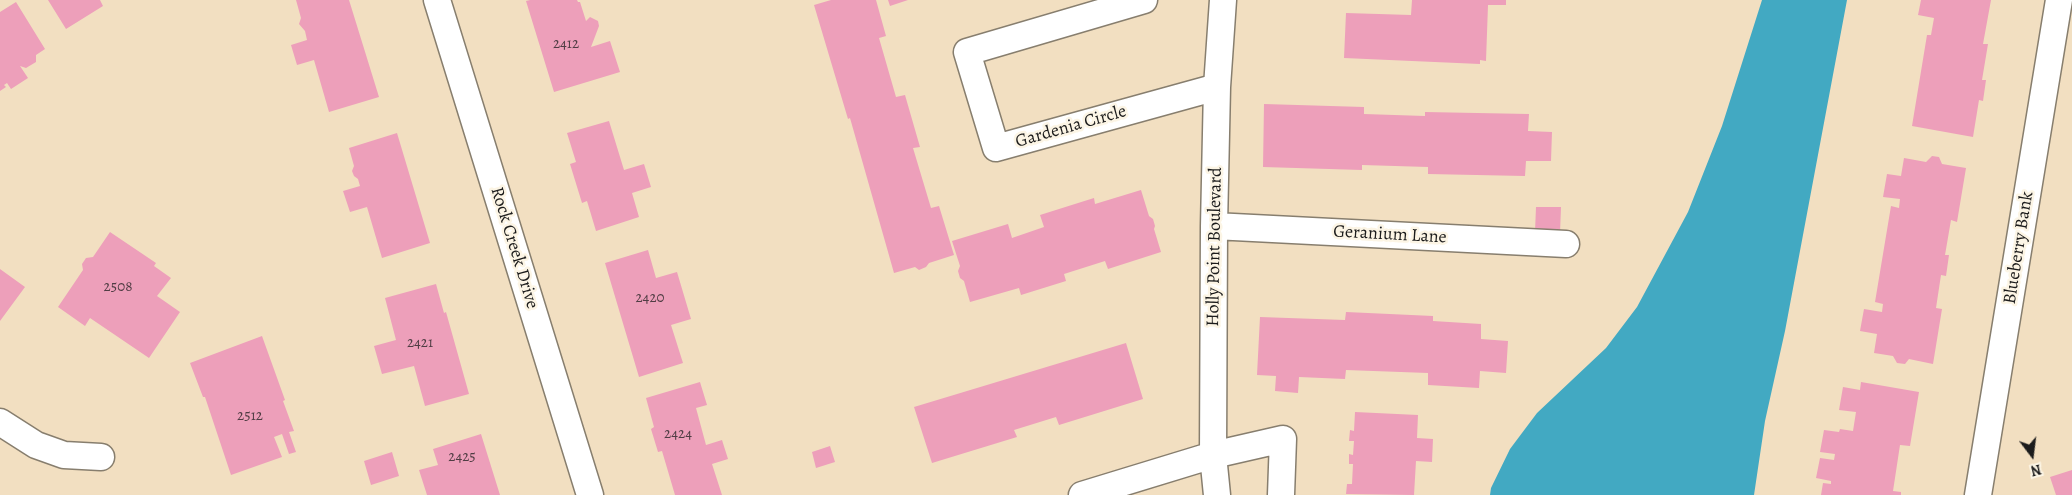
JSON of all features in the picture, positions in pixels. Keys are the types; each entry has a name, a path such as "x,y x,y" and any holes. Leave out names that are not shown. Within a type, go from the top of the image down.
{"street":[{"name":"Rock Creek Drive","path":"437,0 590,495"},
{"name":"Gardenia Circle","path":"1144,0 967,52 996,148 1218,87"},
{"name":"Holly Point Boulevard","path":"1217,495 1213,455 1214,226 1218,87 1223,0"},
{"name":"Blueberry Bank","path":"1983,489 2059,0"},
{"name":"Geranium Lane","path":"1214,226 1566,244"},
{"path":"0,422 36,445 64,455 101,457"},
{"path":"1082,495 1213,455 1283,440 1281,495"}],"water":[{"path":"1762,0 1847,0 1785,331 1765,421 1754,495 1490,495 1491,488 1510,449 1537,413 1606,348 1637,307 1688,212 1722,126"}],"building":[{"path":"48,0 100,0 103,6 66,29"},
{"path":"296,0 349,0 379,97 329,112 314,60 297,65 291,45 307,40 305,31 299,24 301,18"},
{"path":"577,0 580,2 586,21 590,17 598,21 599,26 591,47 610,41 620,72 554,92 526,1"},
{"path":"831,0 876,0 886,36 879,38 896,97 905,95 920,147 913,148 931,208 939,206 954,255 929,263 926,267 919,270 915,267 894,273 850,118 848,119 814,5"},
{"path":"888,0 908,0 890,6"},
{"path":"1412,0 1506,0 1506,5 1488,5 1486,61 1480,60 1480,64 1344,58 1346,13 1411,15"},
{"path":"1921,0 1991,0 1983,44 1988,44 1982,80 1986,80 1983,101 1979,100 1973,137 1912,126 1927,35 1931,35 1934,18 1918,15"},
{"path":"16,2 45,49 36,55 36,62 26,68 20,66 28,78 11,89 7,83 4,85 6,87 0,91 0,12"},
{"path":"1264,104 1364,107 1364,114 1425,116 1425,112 1529,114 1528,131 1552,132 1551,161 1526,161 1525,176 1428,174 1428,167 1362,165 1362,170 1263,167"},
{"path":"609,121 624,170 644,164 651,187 632,193 639,217 596,231 587,201 582,203 570,164 576,162 567,133"},
{"path":"397,133 430,243 382,258 367,207 350,212 343,191 360,186 358,179 352,171 354,166 349,148"},
{"path":"1932,156 1939,157 1942,164 1966,168 1957,222 1951,220 1945,255 1949,255 1946,276 1941,275 1936,308 1942,309 1933,364 1909,359 1905,364 1897,363 1893,356 1874,353 1877,334 1860,331 1864,309 1882,312 1883,304 1875,302 1891,206 1899,208 1900,199 1883,197 1887,174 1901,176 1904,158 1926,162"},
{"path":"1141,190 1149,216 1153,219 1161,252 1108,269 1105,261 1064,274 1066,281 1021,295 1019,288 970,302 964,281 960,278 958,271 960,266 952,241 1008,224 1012,238 1044,227 1040,215 1094,198 1095,204"},
{"path":"1536,207 1561,207 1560,233 1535,232"},
{"path":"110,232 156,263 154,266 171,278 157,296 180,312 149,358 90,318 85,326 58,307 83,270 82,264 86,258 93,257"},
{"path":"648,250 656,278 677,272 691,319 671,325 683,363 639,377 605,263"},
{"path":"0,269 25,287 0,321"},
{"path":"436,284 444,313 446,312 469,394 425,406 414,366 382,374 374,346 396,340 385,298"},
{"path":"1346,312 1433,316 1433,321 1481,324 1481,339 1508,341 1506,373 1480,371 1479,388 1428,385 1428,373 1346,370 1345,379 1299,377 1298,393 1275,391 1276,376 1257,375 1260,317 1345,320"},
{"path":"262,336 285,400 283,401 294,431 289,432 296,452 289,454 282,434 274,437 282,457 231,475 205,397 203,397 190,363"},
{"path":"1126,343 1143,399 1059,425 1056,417 1014,430 1017,437 932,463 914,407"},
{"path":"700,382 707,405 696,408 706,445 722,440 728,459 712,464 722,495 675,495 662,451 658,452 651,429 654,427 646,398"},
{"path":"1861,382 1919,392 1910,446 1900,445 1893,491 1901,492 1901,495 1821,495 1823,483 1831,484 1831,481 1816,478 1820,458 1834,460 1835,454 1820,452 1824,430 1839,432 1840,429 1853,431 1856,412 1839,410 1843,387 1860,390"},
{"path":"1355,412 1418,415 1417,438 1433,439 1432,462 1416,461 1414,495 1346,494 1347,484 1352,484 1353,464 1349,464 1349,454 1353,455 1354,441 1349,441 1350,430 1354,431"},
{"path":"481,434 500,495 427,495 419,470 438,465 433,449"},
{"path":"830,446 835,462 816,468 812,452"},
{"path":"392,452 399,476 371,485 364,461"},
{"path":"2072,470 2072,495 2056,495 2050,477"}]}
